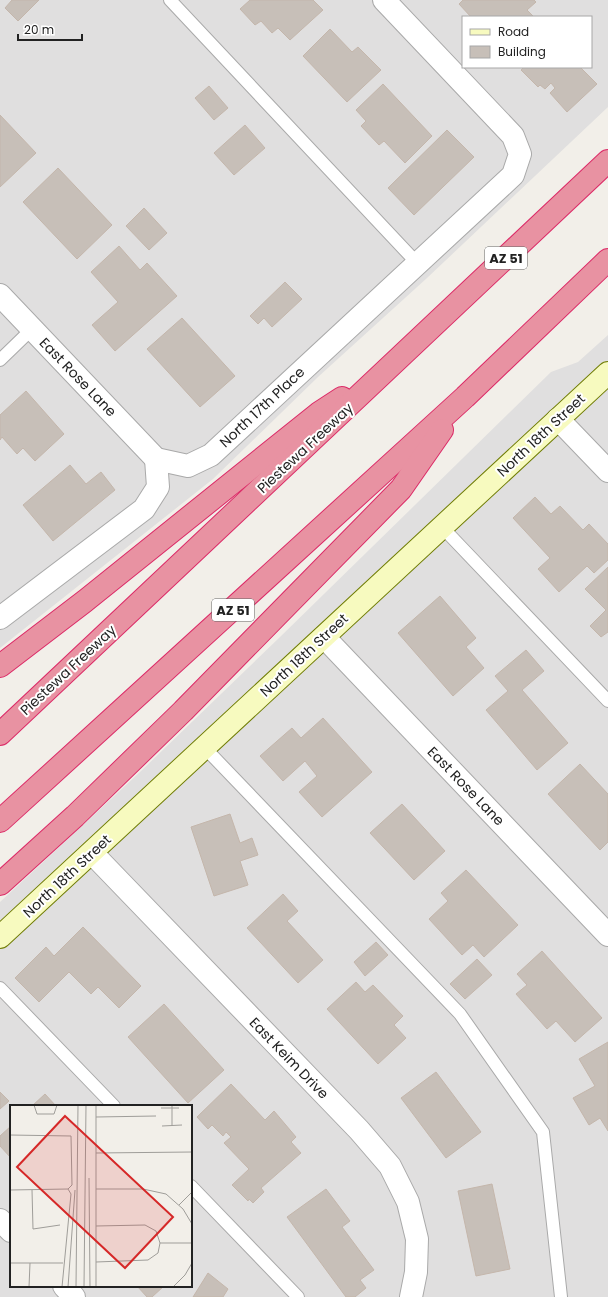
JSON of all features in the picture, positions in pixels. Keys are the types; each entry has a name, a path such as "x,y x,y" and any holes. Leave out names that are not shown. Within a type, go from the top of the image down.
{"highway":[{"name":"Piestewa Freeway","path":"0,734 404,355 608,161"},
{"name":"AZ 51","path":"0,821 465,397 608,260"},
{"path":"0,666 91,596 319,414 404,355"},
{"path":"0,884 75,816 183,711 401,489 465,397"}],"street":[{"name":"North 17th Place","path":"156,459 188,466 210,455 513,175 520,154 513,136 384,0"},
{"name":"East Rose Lane","path":"0,295 156,459"},
{"name":"North 18th Street","path":"0,938 608,373"},
{"path":"558,419 608,471"},
{"path":"0,618 144,509 158,487 156,459"},
{"name":"East Rose Lane","path":"324,637 608,935"},
{"name":"East Keim Drive","path":"92,853 359,1130 390,1166 408,1202 417,1239 416,1272 411,1297"},
{"path":"0,1220 10,1230"},
{"path":"65,1287 74,1297"}],"lane":[{"path":"170,0 417,263"},
{"path":"0,360 32,329"},
{"path":"442,527 608,702"},
{"path":"205,748 460,1014 543,1132 561,1297"},
{"path":"0,988 113,1105"},
{"path":"192,1187 298,1297"}],"shaded area":[{"path":"0,0 608,0 608,107 427,278 318,377 213,479 0,648"},
{"path":"608,335 608,1297 0,1297 0,902 140,772 551,372 578,362"}],"building":[{"path":"12,0 39,0 18,21 5,8"},
{"path":"250,0 313,0 323,10 290,40 278,28 272,33 261,21 255,25 240,9"},
{"path":"463,0 534,0 536,2 527,10 533,16 470,16 459,4"},
{"path":"330,29 352,52 358,47 381,70 347,102 303,56"},
{"path":"523,68 581,68 597,84 567,112 550,93 555,88 551,83 545,89 540,85 538,87 521,70"},
{"path":"383,84 432,136 405,163 384,141 379,145 361,126 366,121 356,110"},
{"path":"209,86 228,108 214,120 195,98"},
{"path":"0,115 36,153 0,187"},
{"path":"245,125 265,148 234,175 214,153"},
{"path":"447,130 474,157 414,215 388,188"},
{"path":"58,168 112,225 77,259 23,202"},
{"path":"144,208 167,233 149,250 126,226"},
{"path":"119,246 140,270 147,263 177,296 115,351 92,325 118,302 91,272"},
{"path":"285,282 302,299 272,327 264,318 258,324 250,316"},
{"path":"182,318 235,376 200,407 147,349"},
{"path":"26,391 64,434 35,461 23,448 17,454 2,437 0,440 0,415"},
{"path":"70,465 86,484 101,472 115,490 53,541 23,505"},
{"path":"535,497 551,514 560,506 583,530 589,524 608,544 608,560 594,573 587,566 559,592 538,569 550,558 513,518"},
{"path":"608,567 608,632 601,637 590,626 606,610 585,589"},
{"path":"440,596 476,638 466,647 484,668 453,696 398,633"},
{"path":"526,650 544,671 522,690 568,743 537,770 486,710 508,691 495,676"},
{"path":"323,718 372,772 322,817 299,792 317,776 305,761 283,781 260,756 292,728 301,738"},
{"path":"580,764 608,794 608,842 600,850 548,794"},
{"path":"402,804 445,851 414,880 370,833"},
{"path":"230,814 240,843 252,838 258,855 240,861 248,885 214,896 191,827"},
{"path":"466,870 518,925 484,957 473,945 462,955 429,919 448,901 441,893"},
{"path":"283,894 298,911 287,921 323,960 298,983 247,928"},
{"path":"83,927 141,986 119,1008 98,987 91,994 69,972 39,1002 15,978 46,947 54,956"},
{"path":"376,942 388,955 365,976 354,962"},
{"path":"542,951 602,1018 575,1042 556,1021 547,1029 516,994 527,985 517,974"},
{"path":"477,959 492,975 465,999 450,984"},
{"path":"356,982 365,992 373,985 403,1016 394,1025 406,1038 378,1064 327,1009"},
{"path":"164,1004 224,1070 188,1103 128,1037"},
{"path":"608,1042 608,1131 600,1118 589,1125 573,1098 595,1086 579,1059"},
{"path":"436,1072 481,1132 446,1158 401,1098"},
{"path":"231,1084 265,1120 274,1111 296,1137 291,1142 301,1153 261,1188 264,1192 253,1203 249,1199 248,1201 232,1185 249,1169 224,1143 231,1137 226,1132 223,1136 212,1125 208,1129 197,1117"},
{"path":"0,1092 9,1101 0,1109"},
{"path":"45,1094 55,1105 33,1105"},
{"path":"10,1127 10,1157 0,1146 0,1136"},
{"path":"492,1184 510,1269 476,1276 458,1191"},
{"path":"326,1189 350,1221 342,1227 374,1270 360,1280 366,1288 355,1297 346,1297 287,1217"},
{"path":"208,1273 228,1289 223,1297 193,1297"},
{"path":"138,1287 163,1287 152,1297 147,1297"}]}
